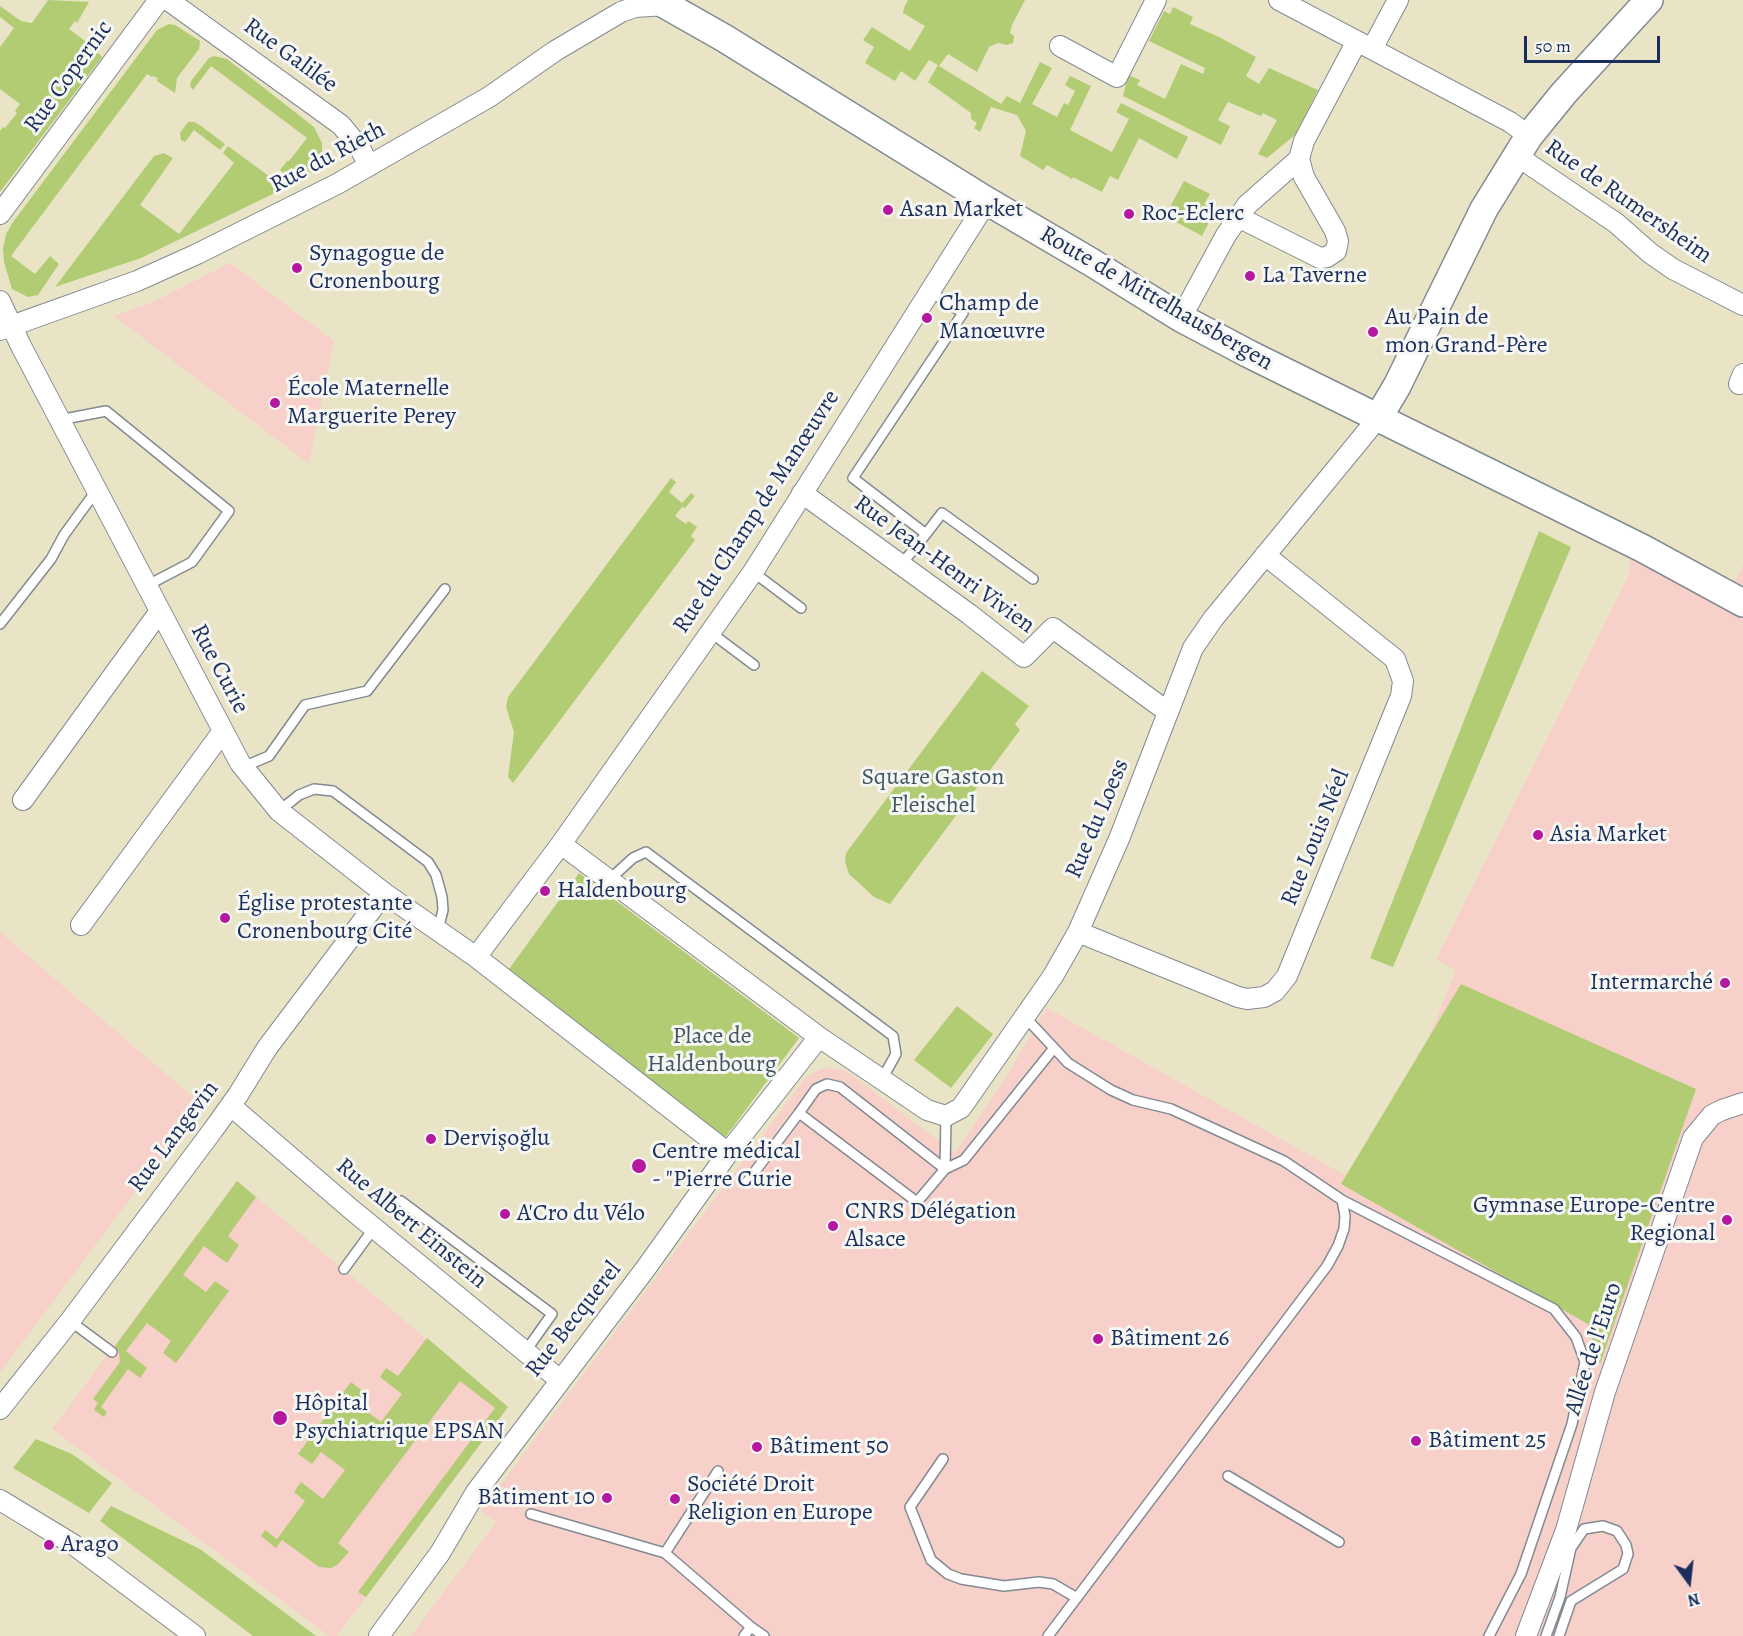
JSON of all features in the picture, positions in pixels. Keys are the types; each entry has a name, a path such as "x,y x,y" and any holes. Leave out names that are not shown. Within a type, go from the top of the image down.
{"main road":[{"path":"661,3 697,0"},
{"path":"1378,418 1484,209 1523,146 1564,93 1649,0"},
{"name":"Route de Mittelhausbergen","path":"661,3 724,38 1181,318 1338,407 1378,418 1642,548 1743,603"}],"street":[{"name":"Rue Copernic","path":"0,214 159,0"},
{"name":"Rue Galilée","path":"168,0 340,125 360,148 369,166"},
{"path":"1060,46 1117,77 1156,0"},
{"name":"Rue de Rumersheim","path":"1279,0 1510,122 1523,146 1650,254 1673,269 1743,305"},
{"path":"1238,217 1320,258 1327,257 1336,251 1338,241 1335,231 1304,177 1299,159 1304,141 1394,1"},
{"name":"Rue du Rieth","path":"6,328 136,281 197,254 369,166 489,97 555,51 621,12 634,7 661,3"},
{"path":"1181,318 1238,217 1247,205 1299,159"},
{"name":"Rue du Champ de Manœuvre","path":"561,844 753,572 987,201"},
{"name":"Rue Curie","path":"0,301 6,328 59,420 243,767 279,811 384,893 477,957"},
{"name":"Rue du Loess","path":"946,1116 961,1108 1053,976 1078,933 1119,839 1194,648 1213,619 1378,418"},
{"name":"Rue Jean-Henri Vivien","path":"802,493 1024,657 1053,628 1168,712"},
{"name":"Rue Louis Néel","path":"1078,933 1247,999 1264,997 1275,991 1287,976 1401,696 1403,681 1395,659 1265,555"},
{"path":"23,800 160,611"},
{"path":"81,924 223,731"},
{"path":"819,1037 728,1154 477,957 561,844 819,1037 927,1110 946,1116"},
{"name":"Rue Langevin","path":"0,1408 70,1321 231,1106 267,1048 384,893"},
{"name":"Allée de l'Euro","path":"1526,1636 1566,1530 1605,1392 1693,1138 1712,1115 1743,1103"},
{"name":"Rue Albert Einstein","path":"231,1106 374,1228 560,1380"},
{"name":"Rue Becquerel","path":"379,1636 440,1553 476,1492 646,1268 728,1154"},
{"path":"0,1500 74,1545 195,1636"}],"lane":[{"path":"926,534 853,478 963,313 929,291"},
{"path":"59,420 106,411 229,511 192,562 146,586"},
{"path":"0,624 51,559 64,535 96,491"},
{"path":"902,565 942,513 1033,579"},
{"path":"753,572 801,608"},
{"path":"243,767 269,756 305,705 367,691 445,589"},
{"path":"710,632 754,665"},
{"path":"279,811 299,795 314,789 333,791 428,862 436,875 442,897 443,910 438,930"},
{"path":"609,880 633,858 646,852 893,1036 896,1054 882,1079"},
{"path":"1025,1017 1068,1063 1111,1090 1133,1100 1171,1109 1284,1161 1342,1200 1554,1309 1576,1337 1585,1362 1572,1424 1521,1574 1489,1636"},
{"path":"799,1113 917,1202 945,1169 964,1160 1054,1048"},
{"path":"747,1182 816,1089 827,1084 840,1087 945,1169"},
{"path":"945,1169 946,1116"},
{"path":"1048,1636 1327,1266 1344,1229 1345,1216 1342,1200"},
{"path":"401,1201 552,1314 525,1352"},
{"path":"344,1269 374,1228"},
{"path":"70,1321 112,1352"},
{"path":"943,1459 910,1507 931,1560 948,1574 961,1579 1004,1586 1039,1582 1053,1584 1077,1598"},
{"path":"665,1553 718,1471"},
{"path":"1228,1476 1339,1542"},
{"path":"531,1514 665,1553 764,1636"},
{"path":"1546,1636 1560,1597 1571,1548 1584,1529 1603,1526 1617,1531 1626,1545 1628,1554 1623,1569 1571,1601 1559,1636"},
{"path":"744,1636 751,1627"}],"shaded area":[{"name":"École Maternelle Marguerite Perey","path":"230,263 334,341 309,464 114,316 151,303"},
{"path":"1631,536 1732,586 1743,565 1743,1636 411,1636 496,1522 481,1511 806,1077 823,1068 845,1070 955,1153 1004,1080 1047,1008 1368,1188 1456,970 1436,960 1629,575"},
{"path":"0,932 201,1104 0,1372"},
{"name":"Hôpital Psychiatrique EPSAN","path":"237,1181 508,1407 337,1636 329,1636 52,1429"}],"green space":[{"path":"48,0 89,2 77,23 75,21 69,29 92,46 102,57 0,192 0,131 17,113 15,111 20,104 0,89 0,47 14,28 0,17 0,6 21,21 32,23"},
{"path":"908,0 1025,0 1012,25 1010,33 1014,36 1013,43 1007,45 998,43 989,47 977,72 948,54 939,66 1001,104 1007,96 1020,103 1040,62 1052,68 1032,104 1057,117 1064,103 1068,105 1075,91 1065,85 1070,76 1091,86 1070,130 1112,152 1129,119 1116,112 1121,103 1188,137 1177,159 1139,138 1118,180 1110,176 1102,192 1047,165 1043,170 1020,156 1026,131 1017,115 991,107 980,132 974,128 977,123 971,119 971,113 928,82 938,65 929,60 915,81 901,71 895,81 865,63 874,47 863,40 872,27 910,51 925,26 903,13"},
{"path":"1173,7 1193,17 1190,24 1256,57 1246,76 1259,84 1269,68 1318,90 1295,135 1267,158 1258,154 1277,120 1263,113 1261,116 1228,102 1218,120 1230,126 1221,145 1123,96 1128,75 1140,80 1137,85 1165,99 1181,64 1203,74 1205,68 1149,41 1164,11 1170,14"},
{"path":"169,24 175,25 200,41 199,49 177,78 175,93 157,81 158,79 154,76 147,74 11,256 35,274 50,256 59,264 38,295 28,297 12,289 4,262 3,249 6,234 13,222 157,30"},
{"path":"214,56 227,59 314,127 322,143 322,152 315,170 293,181 280,170 307,138 211,66 193,90 190,86 191,81 209,58"},
{"path":"188,122 201,126 225,144 220,150 194,130 185,142 181,140 180,133"},
{"path":"228,146 285,188 141,258 55,287 154,156 164,153 173,158 140,205 179,234 234,163 223,153"},
{"path":"1184,181 1210,194 1204,204 1215,210 1202,236 1165,216"},
{"path":"671,478 676,482 669,492 682,503 691,493 695,496 675,516 686,524 688,521 697,527 691,536 695,540 513,783 508,777 514,732 506,707 508,697"},
{"path":"1539,531 1571,547 1393,967 1370,958"},
{"name":"Square Gaston Fleischel","path":"982,671 1029,706 1015,724 1020,730 890,904 874,897 849,874 845,862 846,853"},
{"name":"Place de Haldenbourg","path":"579,873 799,1038 724,1139 509,969"},
{"path":"1461,984 1696,1089 1600,1364 1588,1324 1341,1184"},
{"path":"957,1006 993,1034 951,1088 914,1060"},
{"path":"237,1181 256,1197 228,1236 239,1245 227,1263 204,1246 183,1275 206,1292 215,1281 229,1291 176,1363 163,1353 171,1341 147,1323 126,1351 147,1368 140,1378 128,1369 101,1407 107,1412 104,1417 94,1410 98,1403 93,1399 120,1362 119,1352 115,1346"},
{"path":"427,1338 508,1407 366,1597 358,1592 495,1408 460,1381 338,1543 349,1552 337,1565 331,1568 319,1567 282,1540 276,1548 261,1536 265,1530 277,1539 305,1501 294,1492 301,1482 323,1499 345,1470 321,1452 312,1464 298,1454 351,1382 365,1393 357,1404 381,1422 402,1394 380,1377 386,1368 398,1376"},
{"path":"36,1439 72,1454 112,1483 89,1513 13,1468"},
{"path":"111,1506 200,1549 316,1636 253,1636 100,1521"}],"place":[{"name":"Asan Market","path":"888,210"},
{"name":"Roc-Eclerc","path":"1129,214"},
{"name":"Synagogue de Cronenbourg","path":"297,268"},
{"name":"La Taverne","path":"1250,276"},
{"name":"Champ de Manœuvre","path":"927,318"},
{"name":"Au Pain de mon Grand-Père","path":"1373,332"},
{"name":"École Maternelle Marguerite Perey","path":"275,403"},
{"name":"Asia Market","path":"1538,835"},
{"name":"Haldenbourg","path":"545,891"},
{"name":"Église protestante Cronenbourg Cité","path":"225,918"},
{"name":"Intermarché","path":"1725,983"},
{"name":"Dervişoğlu","path":"431,1139"},
{"name":"Centre médical - \"Pierre Curie","path":"639,1166"},
{"name":"A'Cro du Vélo","path":"505,1214"},
{"name":"Gymnase Europe-Centre Regional","path":"1727,1220"},
{"name":"CNRS Délégation Alsace","path":"833,1226"},
{"name":"Bâtiment 26","path":"1098,1339"},
{"name":"Hôpital Psychiatrique EPSAN","path":"280,1418"},
{"name":"Bâtiment 25","path":"1416,1441"},
{"name":"Bâtiment 50","path":"757,1447"},
{"name":"Bâtiment 10","path":"607,1498"},
{"name":"Société Droit Religion en Europe","path":"675,1499"},
{"name":"Arago","path":"49,1545"}]}
